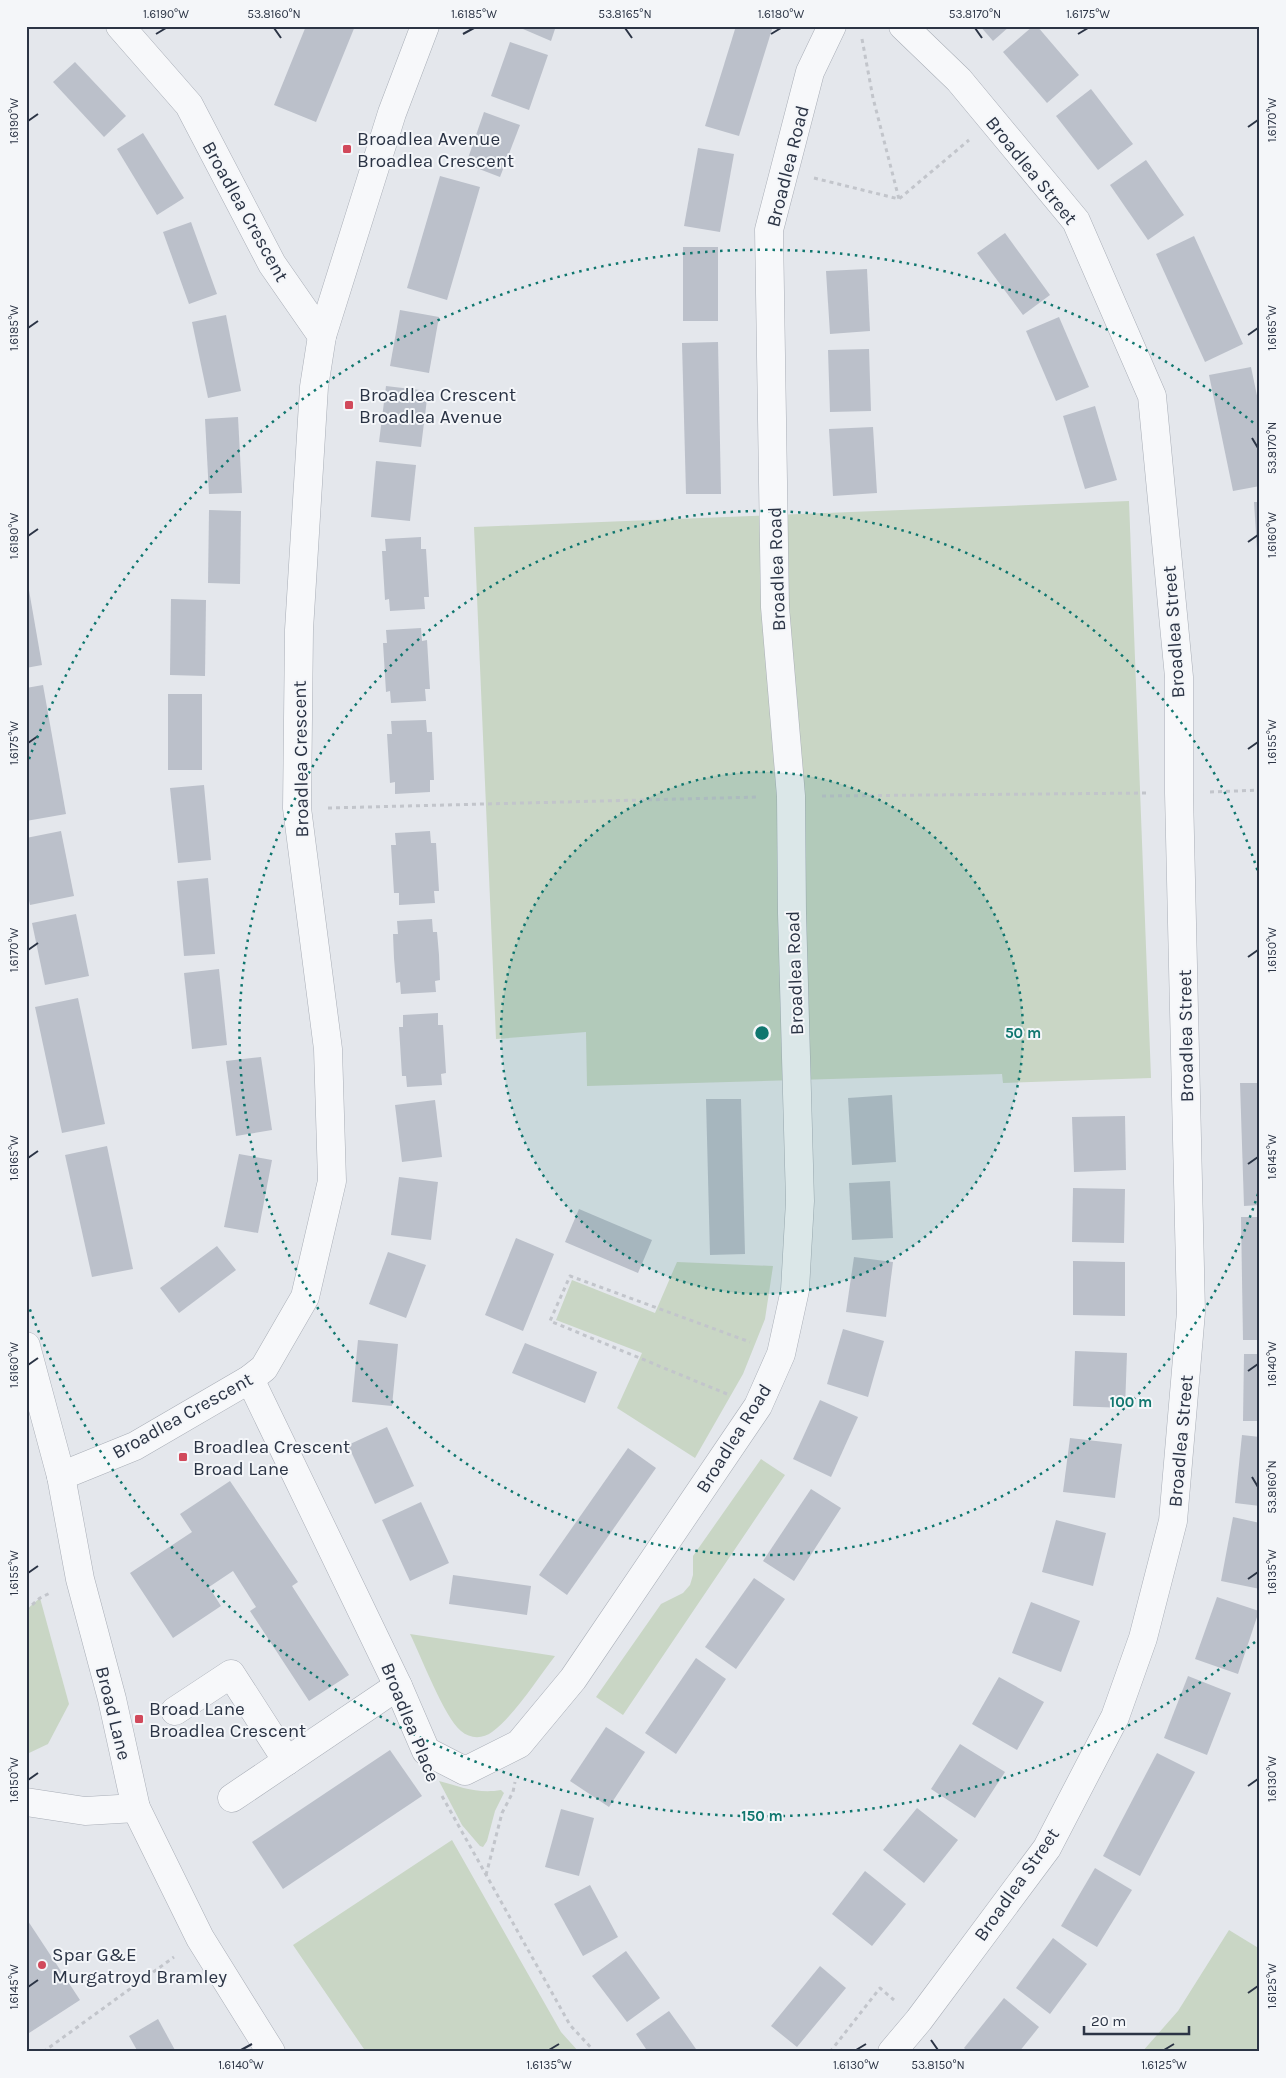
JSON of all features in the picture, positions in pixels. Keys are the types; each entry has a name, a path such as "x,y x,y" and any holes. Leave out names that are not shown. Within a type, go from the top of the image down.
{"street":[{"name":"Broadlea Crescent","path":"61,1476 135,1446 250,1379 264,1368 305,1297 332,1181 328,1048 297,808 299,630 314,387 322,336 272,264 189,105 120,26"},
{"path":"322,336 392,113 425,26"},
{"name":"Broadlea Road","path":"426,1751 465,1770 519,1744 573,1679 758,1406 781,1354 795,1290 800,1200 792,913 791,796 775,607 769,230 810,72 832,26"},
{"name":"Broadlea Street","path":"892,2052 919,2020 1047,1848 1115,1717 1143,1638 1173,1521 1192,1312 1179,793 1179,677 1152,396 1076,221 959,80 903,26"},
{"name":"Broad Lane","path":"26,1346 61,1476 80,1579 112,1699 136,1808 200,1938 272,2052"},
{"name":"Broadlea Place","path":"250,1379 398,1686 426,1751"},
{"path":"175,1711 231,1674 287,1760"},
{"path":"232,1798 398,1686"},
{"path":"26,1802 85,1811 136,1808"}],"path":[{"path":"861,35 873,98 899,199"},
{"path":"899,199 992,120"},
{"path":"785,170 899,199"},
{"path":"758,1406 550,1322 570,1276 781,1354"},
{"path":"486,1875 502,1813 514,1792 519,1744"},
{"name":"Broadlea Place","path":"426,1751 434,1782 570,2025 595,2052"},
{"path":"43,2052 200,1938"},
{"path":"830,2052 880,1988 919,2020"}],"green space":[{"path":"1129,501 1151,1078 1003,1083 1002,1074 587,1086 586,1032 496,1039 474,527"},
{"path":"677,1262 773,1266 765,1319 743,1374 695,1458 617,1408 642,1353 556,1320 572,1280 655,1313"},
{"path":"761,1459 785,1475 623,1715 596,1697 661,1604 683,1593 690,1585 693,1575 693,1556"},
{"path":"40,1598 69,1704 48,1744 26,1753 26,1610"},
{"path":"410,1634 555,1656 517,1707 500,1725 485,1736 472,1737 461,1731 447,1713"},
{"path":"439,1781 470,1789 485,1791 501,1790 504,1793 495,1811 487,1841 483,1847 462,1825"},
{"path":"452,1840 561,2032 579,2052 366,2052 293,1945"},
{"path":"1229,1930 1260,1949 1260,2052 1142,2052 1178,2011"}],"building":[{"path":"306,26 355,26 316,122 274,105"},
{"path":"516,26 556,26 551,41"},
{"path":"736,26 773,26 739,136 705,126"},
{"path":"980,26 1010,26 993,41"},
{"path":"1033,26 1037,26 1079,75 1047,103 1003,52"},
{"path":"510,42 548,55 529,110 491,96"},
{"path":"75,62 126,116 104,137 53,82"},
{"path":"1091,89 1133,144 1098,170 1056,116"},
{"path":"484,112 520,125 500,177 466,164"},
{"path":"143,133 184,198 157,215 117,149"},
{"path":"698,148 734,154 720,232 684,226"},
{"path":"1146,160 1184,215 1148,240 1110,185"},
{"path":"440,176 480,187 447,300 407,288"},
{"path":"191,222 217,294 189,304 163,232"},
{"path":"1005,233 1050,295 1023,315 977,253"},
{"path":"1194,236 1243,344 1205,362 1156,254"},
{"path":"683,247 718,247 718,321 683,321"},
{"path":"867,269 870,331 830,334 826,271"},
{"path":"400,310 439,317 429,373 390,366"},
{"path":"226,315 241,391 208,398 192,322"},
{"path":"1059,317 1089,387 1056,401 1026,331"},
{"path":"718,342 721,494 686,494 682,343"},
{"path":"869,349 871,411 830,412 828,350"},
{"path":"1251,367 1260,410 1260,486 1233,491 1209,375"},
{"path":"386,386 428,391 421,447 379,442"},
{"path":"1095,406 1117,480 1085,489 1063,416"},
{"path":"238,417 242,493 209,494 205,419"},
{"path":"873,427 877,493 833,496 829,429"},
{"path":"376,461 416,465 410,521 371,517"},
{"path":"1254,502 1260,502 1260,564 1258,564"},
{"path":"209,510 241,511 240,584 208,583"},
{"path":"421,537 421,549 426,549 429,597 424,597 425,609 390,611 389,599 385,600 382,551 386,551 385,539"},
{"path":"26,573 42,665 26,668"},
{"path":"171,599 206,600 205,676 170,675"},
{"path":"421,628 422,641 427,640 430,689 425,689 426,701 391,703 390,691 386,692 383,643 387,643 386,630"},
{"path":"43,685 66,814 26,821 26,688"},
{"path":"168,694 202,694 202,770 168,770"},
{"path":"426,720 427,732 432,732 434,780 430,780 430,792 395,794 395,782 390,783 387,734 392,734 391,721"},
{"path":"204,785 211,860 178,863 170,788"},
{"path":"61,831 74,896 30,905 26,887 26,838"},
{"path":"430,831 431,843 436,843 439,891 434,891 435,903 399,905 399,893 394,893 391,845 396,845 395,833"},
{"path":"208,878 215,954 184,956 177,881"},
{"path":"76,914 89,976 45,985 32,923"},
{"path":"432,919 433,932 437,932 439,955 440,980 435,981 436,992 401,994 400,982 396,983 394,958 393,934 398,934 397,921"},
{"path":"219,969 227,1045 192,1049 184,973"},
{"path":"78,998 105,1124 62,1133 35,1007"},
{"path":"438,1013 438,1025 443,1025 446,1073 441,1074 442,1085 407,1087 406,1076 402,1076 399,1027 403,1027 403,1015"},
{"path":"261,1057 272,1130 236,1136 226,1061"},
{"path":"1240,1083 1260,1083 1260,1205 1244,1206"},
{"path":"892,1095 896,1162 852,1165 848,1098"},
{"path":"706,1099 741,1099 745,1254 710,1255"},
{"path":"435,1100 442,1157 402,1162 395,1105"},
{"path":"1125,1116 1126,1170 1074,1172 1072,1117"},
{"path":"107,1146 133,1269 92,1277 65,1155"},
{"path":"239,1154 272,1160 258,1233 224,1227"},
{"path":"399,1177 438,1182 431,1240 391,1235"},
{"path":"890,1181 893,1238 852,1240 849,1183"},
{"path":"1073,1188 1125,1189 1124,1243 1072,1242"},
{"path":"579,1209 652,1240 638,1273 565,1242"},
{"path":"1241,1217 1260,1217 1260,1340 1243,1340"},
{"path":"516,1238 554,1254 523,1331 485,1315"},
{"path":"217,1246 236,1270 179,1313 160,1288"},
{"path":"388,1252 426,1265 406,1318 369,1304"},
{"path":"854,1257 893,1262 886,1317 846,1312"},
{"path":"1073,1261 1125,1262 1125,1316 1073,1315"},
{"path":"843,1329 884,1341 868,1397 827,1384"},
{"path":"358,1340 398,1344 392,1406 352,1402"},
{"path":"525,1343 597,1372 585,1403 512,1373"},
{"path":"1075,1351 1127,1353 1125,1408 1073,1406"},
{"path":"1244,1354 1260,1354 1260,1421 1243,1421"},
{"path":"820,1400 858,1417 831,1477 793,1459"},
{"path":"387,1427 414,1486 375,1504 348,1445"},
{"path":"1242,1435 1260,1437 1260,1506 1235,1503"},
{"path":"1070,1438 1122,1444 1115,1498 1063,1492"},
{"path":"628,1448 656,1468 567,1595 539,1575"},
{"path":"230,1481 298,1582 292,1586 349,1675 309,1701 250,1611 256,1607 233,1571 209,1587 221,1606 173,1638 130,1573 192,1532 180,1514"},
{"path":"811,1489 841,1508 794,1581 763,1561"},
{"path":"421,1502 449,1563 410,1581 382,1520"},
{"path":"1233,1517 1260,1523 1260,1589 1221,1581"},
{"path":"1056,1520 1106,1533 1093,1586 1042,1572"},
{"path":"453,1575 531,1586 527,1615 449,1604"},
{"path":"754,1578 785,1599 736,1669 705,1647"},
{"path":"1217,1597 1259,1611 1238,1674 1195,1659"},
{"path":"1031,1602 1080,1621 1061,1672 1012,1653"},
{"path":"696,1658 726,1679 676,1754 645,1733"},
{"path":"1188,1676 1231,1693 1207,1755 1164,1738"},
{"path":"999,1677 1044,1702 1017,1750 972,1724"},
{"path":"606,1727 645,1752 609,1807 570,1781"},
{"path":"960,1744 1005,1772 975,1818 931,1789"},
{"path":"390,1750 422,1796 283,1889 252,1842"},
{"path":"1157,1753 1195,1772 1140,1876 1103,1856"},
{"path":"917,1808 958,1840 924,1883 883,1850"},
{"path":"561,1809 594,1818 579,1876 545,1867"},
{"path":"1095,1868 1132,1890 1097,1947 1061,1926"},
{"path":"865,1871 906,1904 872,1946 832,1914"},
{"path":"590,1885 618,1937 583,1956 554,1904"},
{"name":"Spar G&E Murgatroyd Bramley","path":"26,1918 80,2000 26,2035"},
{"path":"1053,1938 1087,1964 1050,2014 1016,1988"},
{"path":"626,1951 660,1998 627,2022 592,1976"},
{"path":"820,1966 846,1988 797,2047 771,2026"},
{"path":"1004,1998 1039,2027 1019,2052 969,2052 964,2048"},
{"path":"669,2011 698,2052 648,2052 636,2034"},
{"path":"158,2019 176,2052 138,2052 129,2036"}],"place":[{"name":"Broadlea Avenue Broadlea Crescent","path":"347,149"},
{"name":"Broadlea Crescent Broadlea Avenue","path":"349,405"},
{"name":"Broadlea Crescent Broad Lane","path":"183,1457"},
{"name":"Broad Lane Broadlea Crescent","path":"139,1719"},
{"name":"Spar G&E Murgatroyd Bramley","path":"42,1965"}]}
